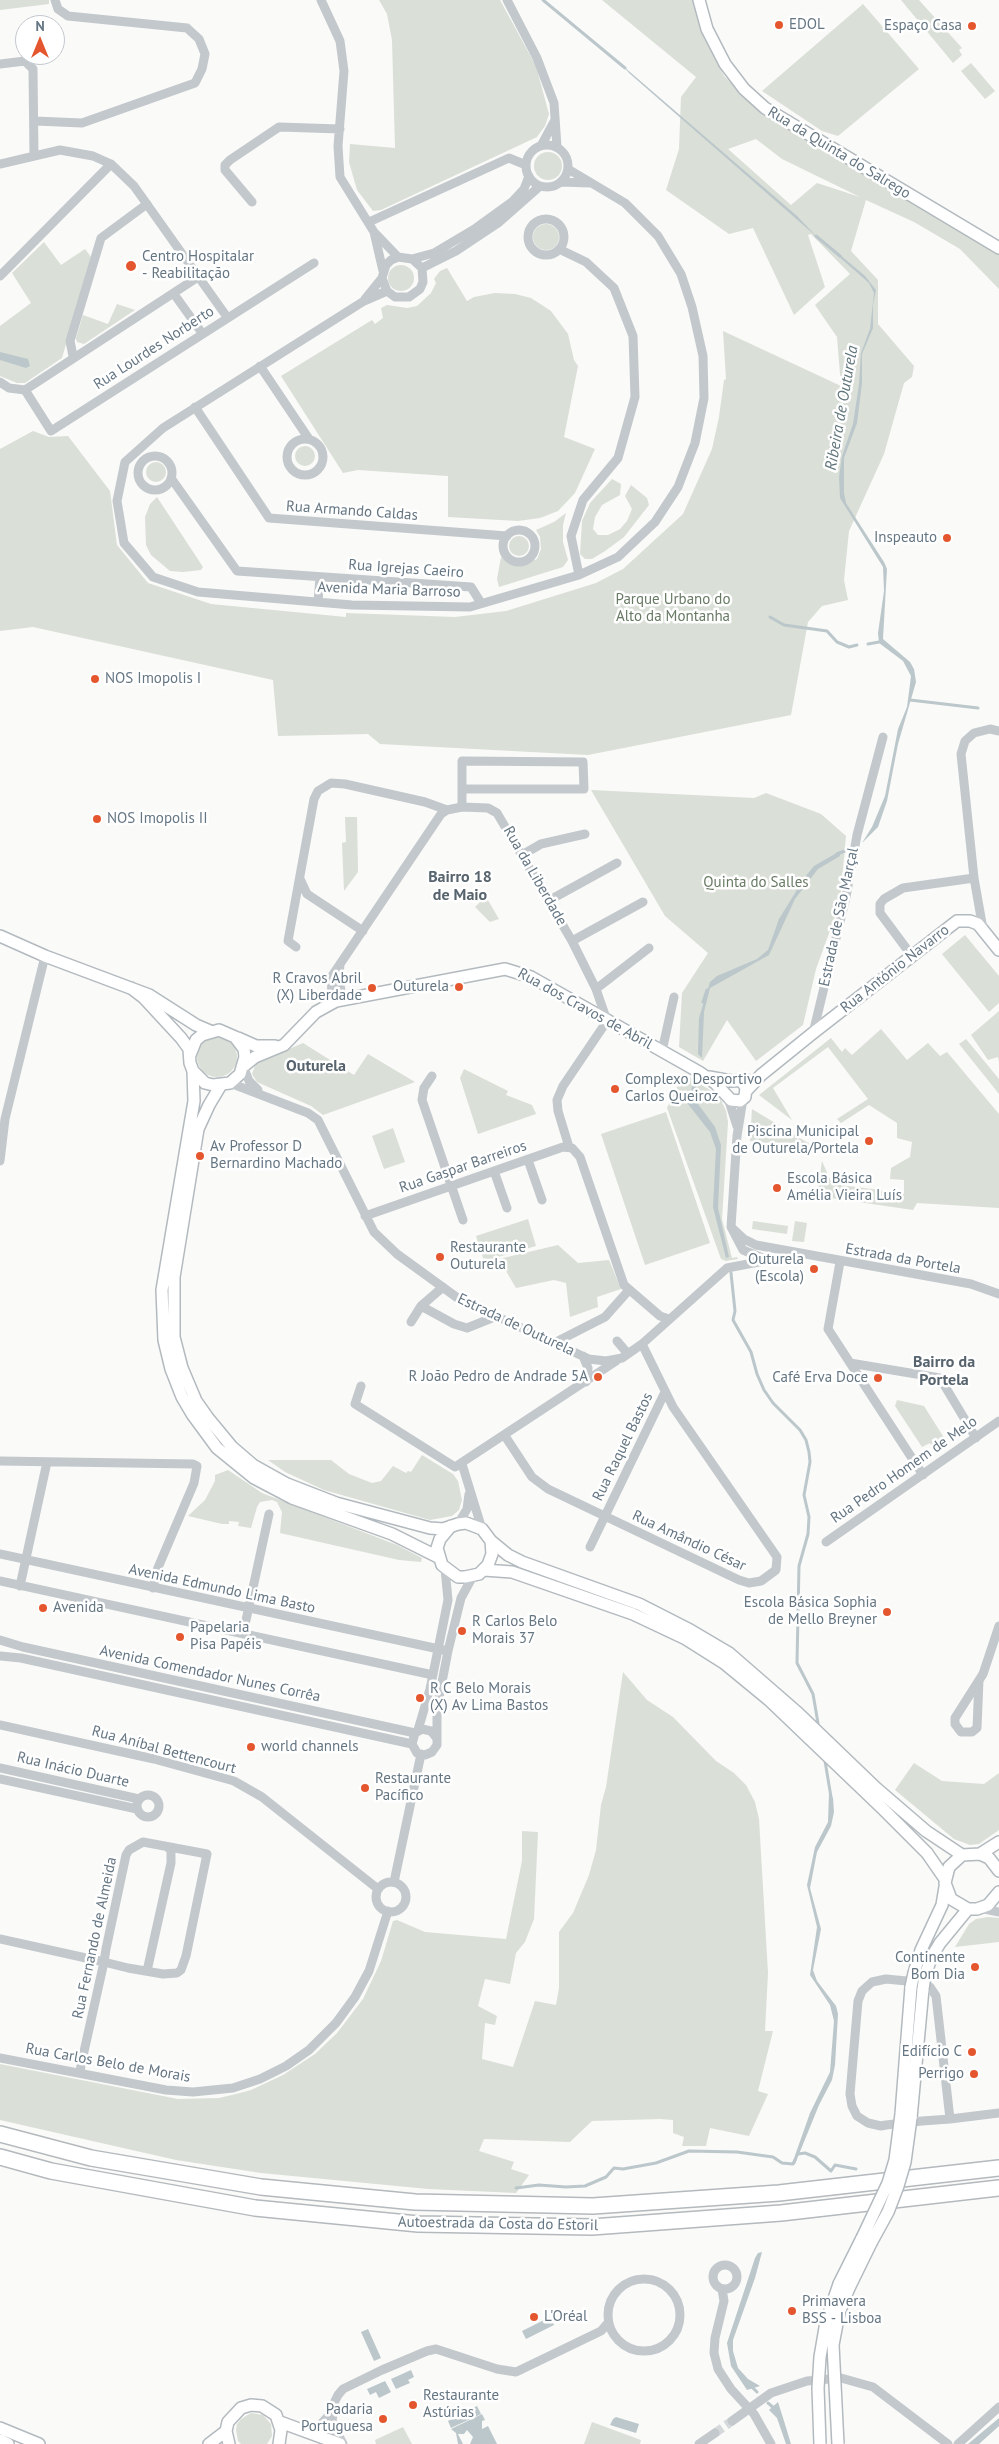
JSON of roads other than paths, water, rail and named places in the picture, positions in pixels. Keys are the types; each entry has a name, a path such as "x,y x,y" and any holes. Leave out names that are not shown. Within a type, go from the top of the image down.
{"highway":[{"name":"Autoestrada da Costa do Estoril","path":"0,2134 91,2158 261,2187 416,2202 593,2206 779,2193 999,2168"},
{"name":"Autoestrada da Costa do Estoril","path":"0,2157 52,2171 255,2208 418,2224 592,2227 781,2213 999,2188"}],"street":[{"path":"35,122 82,123 195,83 205,54 199,39 187,28 68,16 58,9 55,0"},
{"path":"321,0 340,41 344,71 340,129 340,177 374,232 398,257 412,259 434,253 476,228 512,202 524,189 529,176"},
{"path":"507,0 548,86 554,103 557,147"},
{"name":"Rua da Quinta do Salrego","path":"700,0 707,29 725,64 744,89 765,108 999,248"},
{"path":"0,64 25,61 33,69 34,156"},
{"path":"422,268 456,251 498,223 540,186 529,176 526,165 529,154 541,146 555,119"},
{"path":"252,202 225,170 225,165 230,160 279,127 340,129"},
{"path":"541,146 557,147 565,154 568,169 562,182"},
{"path":"0,164 60,150 93,156 110,164 129,180 148,204 227,317"},
{"path":"368,222 509,158 526,165"},
{"path":"0,276 110,164"},
{"name":"Avenida Maria Barroso","path":"387,291 364,301 195,407 163,428 125,462 117,501 124,543 153,577 198,592 352,605 470,607 579,575 618,557 655,522 678,487 695,443 704,398 703,356 692,307 681,274 658,236 625,203 568,169"},
{"name":"Avenida Maria Barroso","path":"540,186 550,187 562,182 589,183"},
{"path":"73,356 70,341 101,238 148,204"},
{"path":"559,249 564,237 560,225 549,219 536,222 529,232 530,245 534,250 547,254 559,249 586,262 614,288 633,336 635,396 618,458 583,500 571,536 579,575"},
{"path":"374,232 387,291 402,298 416,294 423,282 422,268 412,259"},
{"name":"Avenida Maria Barroso","path":"364,301 382,275 386,265 398,257"},
{"name":"Rua Lourdes Norberto","path":"24,390 51,431 227,317 314,264"},
{"path":"0,382 9,388 24,390 73,356 174,294 198,277"},
{"path":"174,294 202,333"},
{"path":"260,366 309,439 320,446 323,458 318,470 305,474 293,470 289,465 288,452 296,442 309,439"},
{"name":"Rua Armando Caldas","path":"195,407 269,518 507,536"},
{"name":"Rua Igrejas Caeiro","path":"171,478 237,570 320,578 470,587 481,603"},
{"path":"318,602 320,578"},
{"path":"999,730 990,729 974,732 965,741 960,754 974,878 983,929 999,950"},
{"name":"Estrada de São Marçal","path":"813,1033 846,897 857,835 883,737"},
{"path":"462,789 584,789 583,762 462,762 462,789 462,807"},
{"path":"296,946 288,941 294,906 314,798 324,786 331,783 345,784 425,802 447,810"},
{"name":"Rua da Liberdade","path":"447,810 462,807 488,808 497,813 572,941 596,989 607,1021"},
{"path":"447,810 435,820 341,962 330,982 337,1002 310,1017 293,1038 275,1051 255,1057 226,1084 208,1105 198,1129 174,1277 174,1337 182,1368 196,1401 211,1423 232,1447 253,1465 287,1484 336,1503 420,1525 443,1529 466,1523 482,1529"},
{"path":"522,855 541,844 586,834"},
{"path":"548,901 617,863"},
{"path":"300,876 303,889 311,896 363,931"},
{"path":"912,956 880,913 880,904 884,899 903,888 974,878"},
{"path":"294,906 311,896"},
{"path":"572,941 643,902"},
{"name":"Rua António Navarro","path":"813,1033 957,921 970,921 983,929"},
{"path":"0,936 45,956 155,998 196,1025 210,1031"},
{"path":"596,989 649,948"},
{"path":"0,1161 5,1118 45,956"},
{"name":"Rua dos Cravos de Abril","path":"337,1002 505,969 531,976 662,1051 707,1077 728,1097"},
{"path":"132,988 182,1038 190,1055 193,1071 194,1101 162,1290 164,1340 171,1369 182,1397 217,1448 254,1478 292,1498 392,1534 438,1557 445,1569 448,1600 444,1650 436,1708 437,1745 432,1752 421,1754 415,1750 412,1744 433,1676 444,1650 461,1598 473,1576"},
{"path":"662,1051 674,998"},
{"path":"607,1021 563,1086 557,1100 558,1111 569,1147 576,1150 580,1157 618,1268 629,1290 660,1316 669,1320"},
{"path":"190,1055 196,1040 210,1031 219,1030 256,1046 266,1047 275,1046 293,1038"},
{"path":"728,1097 734,1101 741,1088 761,1075 813,1033"},
{"name":"Estrada de Outurela","path":"235,1037 244,1049 244,1066 254,1087 266,1096"},
{"name":"Estrada de Outurela","path":"193,1071 205,1082 226,1084 266,1096 308,1113 318,1120 365,1216 380,1240 459,1299 597,1361 625,1356 642,1344 719,1273 738,1265 767,1260"},
{"path":"432,1076 424,1088 422,1100 463,1220"},
{"path":"707,1077 741,1088"},
{"path":"737,1136 735,1115 726,1089 741,1088"},
{"path":"741,1088 731,1227 740,1245 746,1251 767,1260 800,1254"},
{"name":"Rua Gaspar Barreiros","path":"365,1216 451,1185 569,1147"},
{"path":"528,1160 542,1200"},
{"path":"494,1171 507,1208"},
{"path":"731,1227 746,1240 756,1245 800,1254"},
{"path":"738,1265 744,1258 746,1240"},
{"name":"Estrada da Portela","path":"800,1254 971,1284 998,1293"},
{"path":"840,1262 828,1329 923,1475"},
{"path":"411,1322 421,1306 443,1287"},
{"path":"554,1343 605,1317 629,1290"},
{"path":"421,1306 454,1324 467,1328 497,1316"},
{"path":"361,1386 356,1404 455,1467 625,1356 617,1341"},
{"name":"Rua Amândio César","path":"505,1436 536,1481 739,1580 749,1584 761,1581 776,1570 777,1557 672,1407 642,1344"},
{"path":"583,1356 588,1368 586,1382"},
{"path":"850,1363 940,1378 976,1438"},
{"name":"Rua Raquel Bastos","path":"590,1547 665,1392"},
{"name":"Rua Pedro Homem de Melo","path":"826,1542 999,1421"},
{"path":"0,1461 193,1464 197,1466 194,1483 157,1570 153,1588"},
{"path":"20,1586 47,1462"},
{"path":"462,1464 482,1529 491,1542 508,1555 522,1562 639,1604 690,1630 729,1653 798,1713 876,1788 926,1831 962,1855 980,1854 990,1858 999,1871"},
{"path":"438,1557 440,1539 467,1509 468,1487"},
{"path":"243,1634 269,1514"},
{"path":"484,1570 492,1554 491,1542"},
{"name":"Avenida Edmundo Lima Basto","path":"0,1554 444,1650"},
{"path":"445,1569 458,1576 473,1576 484,1570 512,1572 632,1614 686,1638 724,1663 769,1700 884,1810 927,1853 945,1882 951,1899 968,1909 980,1908 988,1906 999,1892"},
{"path":"0,1581 433,1676"},
{"path":"979,1680 977,1728 972,1732 960,1732 955,1724 955,1718 979,1680 999,1626"},
{"name":"Avenida Comendador Nunes Corrêa","path":"0,1640 42,1651 416,1732"},
{"name":"Avenida Comendador Nunes Corrêa","path":"0,1656 21,1658 412,1744"},
{"name":"Rua Aníbal Bettencourt","path":"0,1725 154,1759 234,1782 262,1797 378,1889"},
{"path":"416,1732 427,1729 436,1737"},
{"path":"394,1882 421,1754"},
{"name":"Rua Inácio Duarte","path":"0,1768 139,1799 146,1795 153,1796 159,1801 160,1809 156,1815 148,1818 141,1816 137,1809 139,1799"},
{"name":"Rua Inácio Duarte","path":"0,1779 137,1809"},
{"name":"Rua Fernando de Almeida","path":"80,2073 129,1850 143,1842 207,1854 186,1956 181,1970 171,1975 147,1971"},
{"path":"980,1854 999,1842"},
{"path":"0,1939 147,1971 171,1863 171,1850 167,1847"},
{"path":"838,2444 832,2357 836,2325 846,2294 888,2212 905,2162 906,2116 917,1988 914,1973 920,1950 942,1905 949,1866 962,1855"},
{"path":"394,1882 402,1887 405,1900 401,1907 388,1911 377,1902 378,1889 385,1883 394,1882"},
{"path":"980,1908 999,1912"},
{"path":"917,1988 926,1976 931,1958 940,1943 968,1909"},
{"name":"Rua Carlos Belo de Morais","path":"0,2058 166,2090 193,2092 233,2088 260,2079 286,2066 309,2050 327,2034 355,1998 374,1959 388,1911"},
{"path":"950,2118 940,2012 936,1996 924,1984 905,1980 881,1979 865,1987 858,2001 850,2098 858,2116 875,2125 950,2118 999,2113"},
{"path":"820,2444 818,2372 826,2322 839,2284 878,2208 888,2183 906,2116"},
{"path":"645,2278 667,2287 675,2296 679,2306 678,2330 671,2340 662,2347 651,2351 639,2352 627,2348 613,2335 608,2323 607,2312 614,2293 633,2280 645,2278"},
{"path":"722,2289 724,2301 715,2338 715,2360 718,2369 731,2388 761,2424 771,2444"},
{"path":"306,2432 326,2420 343,2389 432,2349 509,2372 520,2370 601,2331 608,2323"},
{"path":"497,2369 506,2374 519,2375 603,2337 613,2335"},
{"path":"732,2421 764,2396 783,2388 816,2379 841,2378 873,2387 948,2444"},
{"path":"209,2444 226,2431 233,2414 241,2408 250,2405 270,2410 280,2422 282,2430 279,2444"},
{"path":"958,2444 997,2409"},
{"path":"333,2410 334,2428 342,2444"},
{"path":"280,2422 342,2444"},
{"path":"0,2428 39,2444"},
{"path":"226,2431 229,2444"},
{"path":"699,2444 715,2433"},
{"path":"0,2440 8,2444"}],"waterway":[{"path":"543,0 625,68"},
{"name":"Ribeira de Outurela","path":"816,236 840,256"},
{"path":"770,617 784,625 827,631 837,642 849,647 857,645"},
{"path":"868,644 879,642"},
{"path":"910,700 978,708"},
{"name":"Ribeira de Outurela","path":"837,854 852,848"},
{"name":"Ribeira de Outurela","path":"703,1002 707,990"},
{"name":"Ribeira de Outurela","path":"731,1273 735,1311 733,1320 751,1352 764,1390 773,1403 800,1430 806,1440 809,1452 810,1462 804,1495 809,1517 808,1534 799,1566 797,1663 813,1694 818,1723"},
{"name":"Ribeira de Outurela","path":"825,1761 831,1797"},
{"path":"516,2188 539,2185 585,2186 606,2177 614,2168 623,2169 656,2163 689,2151 737,2152 773,2157 782,2163 793,2164 795,2160"},
{"path":"798,2154 805,2153 815,2157 831,2171 835,2165 856,2169"},
{"name":"Ribeira de Outurela","path":"751,2386 757,2392"},
{"name":"Ribeira de Outurela","path":"768,2403 775,2409"}],"tunnel":[{"path":"715,2433 732,2421"}],"place":[{"name":"EDOL","path":"779,25"},
{"name":"Espaço Casa","path":"972,26"},
{"name":"Centro Hospitalar - Reabilitação","path":"131,266"},
{"name":"Inspeauto","path":"947,538"},
{"name":"NOS Imopolis I","path":"95,679"},
{"name":"NOS Imopolis II","path":"97,819"},
{"name":"Outurela","path":"459,987"},
{"name":"R Cravos Abril (X) Liberdade","path":"372,988"},
{"name":"Complexo Desportivo Carlos Queiroz","path":"615,1089"},
{"name":"Piscina Municipal de Outurela/Portela","path":"869,1141"},
{"name":"Av Professor D Bernardino Machado","path":"200,1156"},
{"name":"Escola Básica Amélia Vieira Luís","path":"777,1188"},
{"name":"Restaurante Outurela","path":"440,1257"},
{"name":"Outurela (Escola)","path":"814,1269"},
{"name":"R João Pedro de Andrade 5A","path":"598,1377"},
{"name":"Café Erva Doce","path":"878,1378"},
{"name":"Avenida","path":"43,1608"},
{"name":"Escola Básica Sophia de Mello Breyner","path":"887,1612"},
{"name":"R Carlos Belo Morais 37","path":"462,1631"},
{"name":"Papelaria Pisa Papéis","path":"180,1637"},
{"name":"R C Belo Morais (X) Av Lima Bastos","path":"420,1698"},
{"name":"world channels","path":"251,1747"},
{"name":"Restaurante Pacífico","path":"365,1788"},
{"name":"Continente Bom Dia","path":"975,1967"},
{"name":"Edifício C","path":"972,2052"},
{"name":"Perrigo","path":"974,2074"},
{"name":"Primavera BSS - Lisboa","path":"792,2311"},
{"name":"L'Oréal","path":"534,2317"},
{"name":"Restaurante Astúrias","path":"413,2405"},
{"name":"Padaria Portuguesa","path":"383,2419"}],"district":[{"name":"Bairro 18 de Maio","path":"460,886"},
{"name":"Outurela","path":"316,1066"},
{"name":"Bairro da Portela","path":"944,1371"}],"park label":[{"name":"Parque Urbano do Alto da Montanha","path":"673,608"},
{"name":"Quinta do Salles","path":"756,883"}]}
